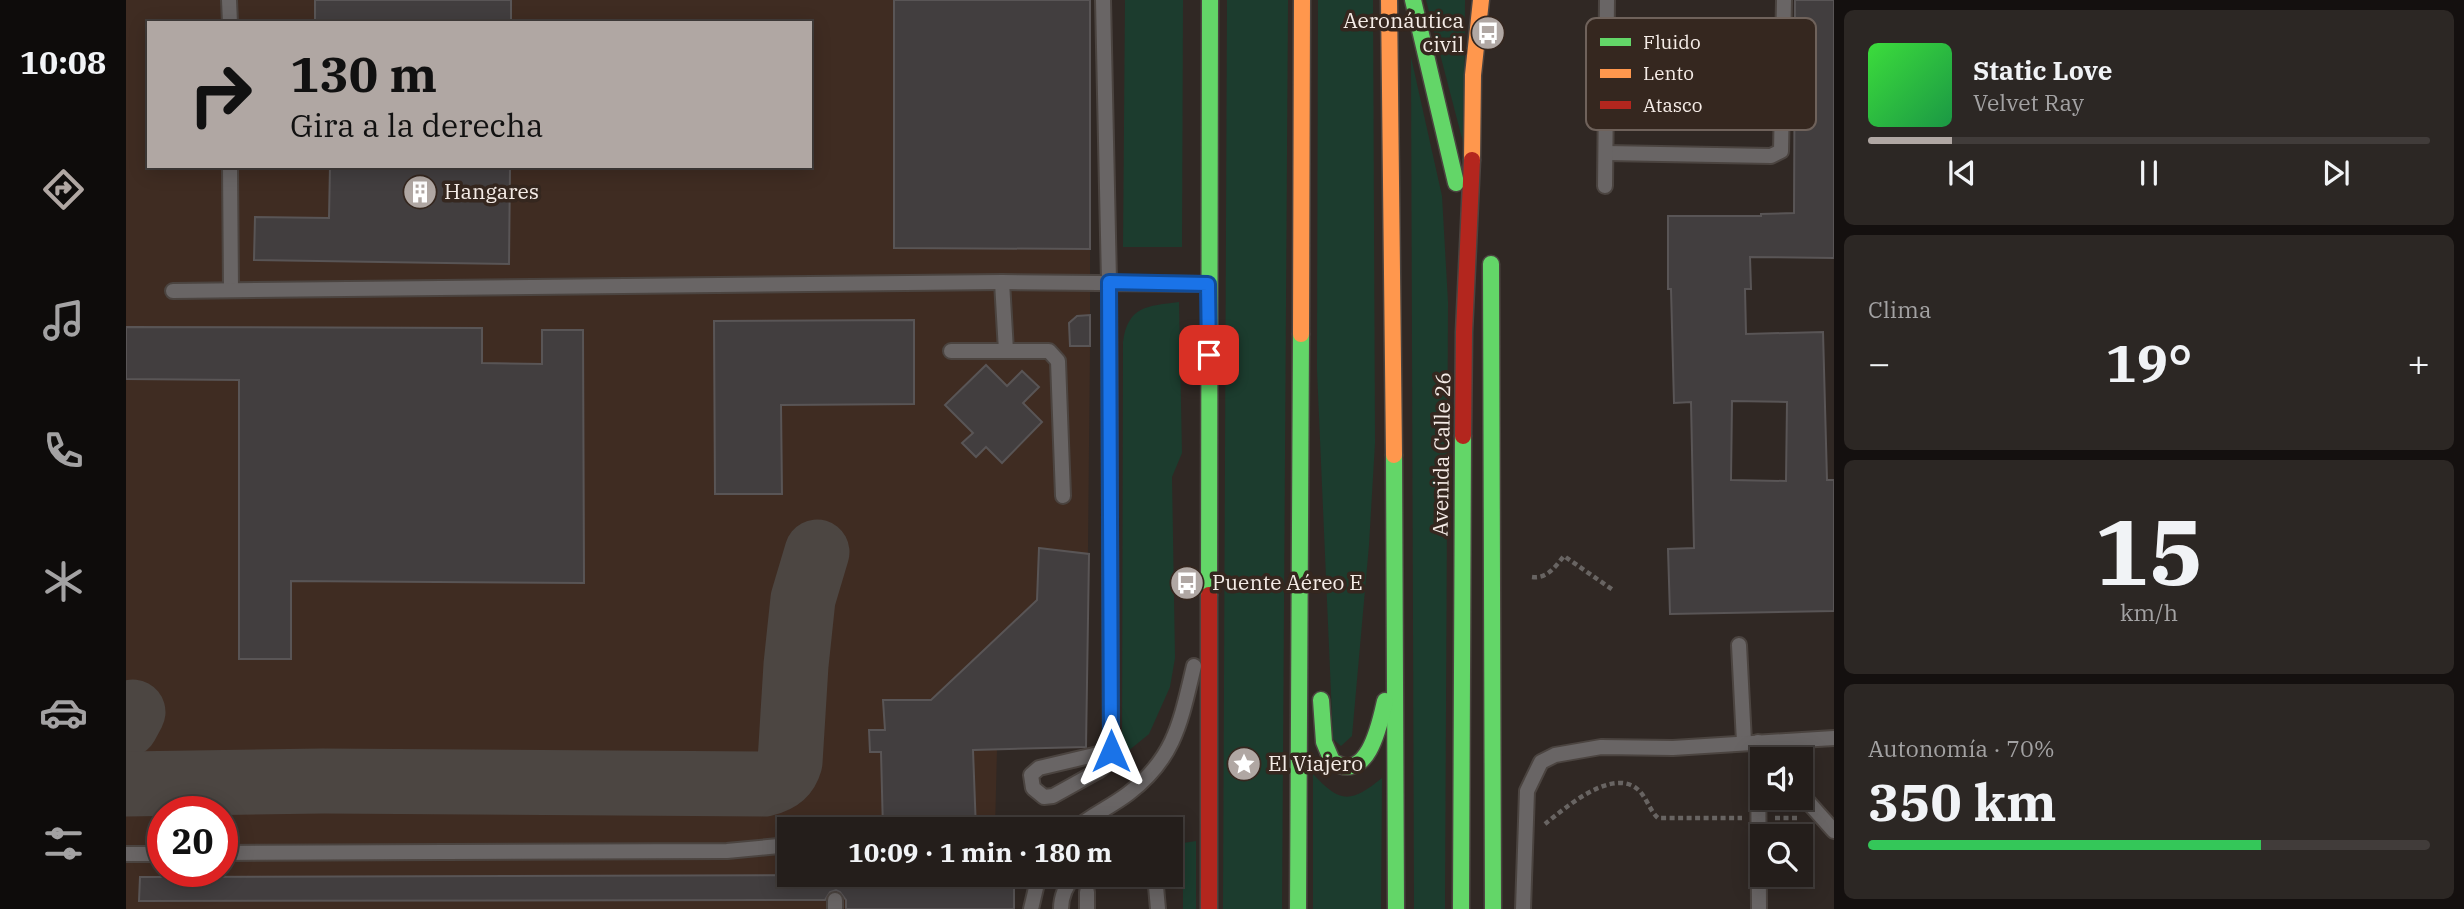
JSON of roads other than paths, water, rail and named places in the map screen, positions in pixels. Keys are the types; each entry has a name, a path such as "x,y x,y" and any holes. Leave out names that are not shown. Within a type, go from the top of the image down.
{"main road":[{"path":"1209,909 1210,0"},
{"path":"1298,909 1302,0"},
{"path":"1389,0 1396,909"},
{"path":"1413,0 1455,175 1464,332"},
{"name":"Avenida Calle 26","path":"1461,909 1464,332 1471,193 1473,75 1481,0"},
{"path":"1487,0 1490,73"},
{"path":"1491,254 1493,909"},
{"path":"1300,475 1315,638"},
{"path":"1319,679 1324,735 1329,757 1335,764 1351,765 1360,762 1373,744 1395,655"}],"lane":[{"path":"229,0 230,21"},
{"path":"1104,0 1109,282 1111,751 1104,766 1098,771 1053,796 1044,797 1032,788 1031,775 1038,768 1111,751"},
{"path":"1608,0 1608,18"},
{"path":"1784,0 1784,18"},
{"path":"1605,186 1606,130"},
{"path":"1606,153 1771,156 1781,151 1781,130"},
{"path":"230,168 231,290"},
{"path":"1002,282 1006,351"},
{"path":"173,291 1002,282 1208,284"},
{"path":"951,351 1049,351 1058,361 1063,496"},
{"path":"1094,817 1144,780 1160,762 1174,739 1184,710 1210,600"},
{"path":"1739,645 1753,747"},
{"path":"1523,909 1527,791 1541,762 1555,755 1601,747 1672,748 1834,738"},
{"path":"1813,807 1834,831"},
{"path":"1759,810 1759,909"},
{"path":"238,853 727,851 777,846"},
{"path":"126,854 147,854"},
{"path":"1031,909 1036,887"},
{"path":"1060,905 1064,887"},
{"path":"1060,905 1066,887"},
{"path":"1157,887 1158,909"},
{"path":"1087,892 1087,909"}],"place":[{"name":"Aeronáutica civil","path":"1488,33"},
{"name":"Hangares","path":"420,192"},
{"name":"Puente Aéreo E","path":"1187,583"},
{"name":"El Viajero","path":"1244,764"}]}
